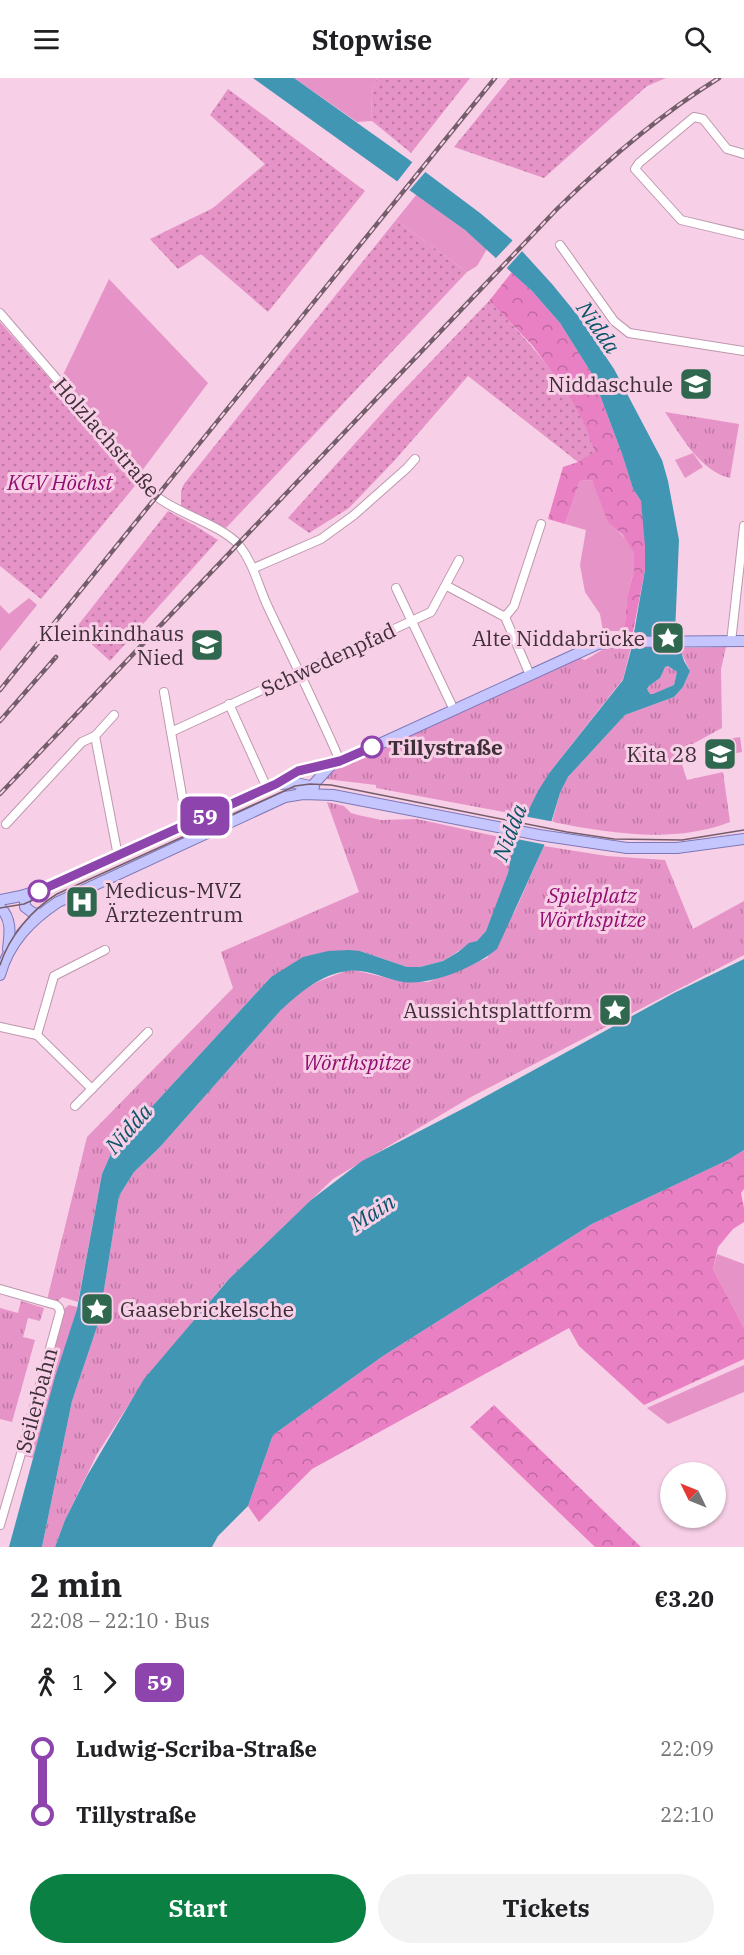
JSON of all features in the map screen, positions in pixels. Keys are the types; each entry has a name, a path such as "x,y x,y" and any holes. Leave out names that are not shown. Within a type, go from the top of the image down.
{"main road":[{"path":"7,953 21,934 41,914 68,896 285,797 337,762 598,644 744,641"},
{"path":"0,900 52,886 272,786 298,771 315,777 333,795"},
{"path":"272,786 296,783 315,777"},
{"path":"285,797 303,794 333,795 565,839 627,848 663,849 703,846 744,839"},
{"path":"29,894 25,899 25,907 33,914 41,914"},
{"path":"0,907 9,922 7,953 0,975"}],"street":[{"path":"744,154 727,149 703,118 694,117 639,163 635,169 681,220 744,235"},
{"path":"560,245 614,321 629,333 744,351"},
{"name":"Holzlachstraße","path":"0,313 143,479 147,490 230,537 240,548 254,568 264,600 337,762"},
{"path":"254,568 321,539 354,515 415,459"},
{"path":"505,617 514,606 541,524"},
{"path":"727,642 744,526"},
{"name":"Schwedenpfad","path":"171,732 431,612 459,560"},
{"path":"447,586 505,617 530,675"},
{"path":"396,588 454,710"},
{"path":"164,693 187,824"},
{"path":"229,704 272,786"},
{"path":"6,824 82,742 95,736 114,715"},
{"path":"95,736 118,856"},
{"path":"37,1035 54,976 105,950"},
{"path":"0,1027 37,1035 92,1089"},
{"path":"75,1106 148,1032"},
{"name":"Seilerbahn","path":"0,1289 56,1305 59,1308 0,1525"}],"green space":[{"path":"294,78 377,78 371,93 372,121 357,122"},
{"path":"377,78 470,78 411,153 372,121 371,93"},
{"path":"510,78 666,78 647,86 544,178 454,147"},
{"path":"228,89 365,191 268,312 201,254 178,269 150,239 213,208 265,164 210,115"},
{"path":"417,194 487,249 477,266 467,272 396,220"},
{"path":"396,220 467,272 226,528 181,508 181,491 184,484"},
{"path":"512,272 560,323 592,374 633,489 641,501 645,530 645,570 633,632 622,631 634,571 634,553 623,535 608,522 592,480 580,481 565,524 548,519 563,467 578,462 560,383 532,345 489,301"},
{"path":"109,279 208,383 141,472 60,381"},
{"path":"489,301 527,341 562,385 583,421 595,452 578,462 468,376 395,460 349,508 309,533 288,518 393,401"},
{"name":"KGV Höchst","path":"0,322 139,481 41,599 0,566"},
{"path":"665,412 739,424 730,478 709,468 700,460"},
{"path":"693,453 703,467 685,478 675,460"},
{"path":"592,480 618,531 628,541 634,553 634,571 622,631 603,631 600,614 585,592 580,565 586,530 565,524 580,481"},
{"path":"168,511 218,540 110,661 75,629"},
{"path":"29,598 37,605 0,651 0,605 9,614"},
{"path":"611,647 631,647 623,679 550,772 525,818 376,788 376,785 326,779 331,770 341,765 580,658 585,660"},
{"path":"726,647 721,669 722,728 678,752 687,780 723,772 730,822 709,829 664,835 619,833 552,822 560,793 568,777 625,715 674,697 683,687 690,671 679,648"},
{"path":"668,666 677,672 674,685 653,695 650,694 647,689 660,678 664,667"},
{"path":"740,737 742,752 725,755 721,740"},
{"path":"327,802 344,806 351,813 381,820 417,819 514,840 508,873 486,931 477,941 443,961 420,967 407,967 360,951 271,977 113,1149 102,1174 78,1302 62,1297 57,1302 47,1300 87,1137 233,988 221,952 359,892"},
{"name":"Wörthspitze","path":"544,846 607,856 665,860 693,929 744,901 744,955 471,1097 333,1179 224,1284 142,1384 97,1454 65,1520 55,1547 42,1547 72,1401 99,1321 119,1196 134,1172 160,1147 281,1010 302,991 317,982 354,970 404,982 428,982 487,958 515,911"},
{"path":"744,1150 744,1189 741,1193 744,1222 733,1229 718,1247 713,1269 744,1328 744,1359 644,1405 579,1346 569,1328 312,1469 259,1522 248,1506 273,1435 383,1356 592,1224 728,1160"},
{"path":"717,1254 744,1264 744,1328 713,1269"},
{"path":"21,1301 44,1308 40,1321 28,1318 23,1337 35,1340 12,1422 0,1419 0,1308 18,1313"},
{"path":"69,1305 77,1309 33,1458 24,1456 64,1309"},
{"path":"744,1365 744,1392 668,1424 647,1408"},
{"path":"494,1405 641,1547 595,1547 470,1427"}],"water":[{"path":"253,78 294,78 408,159 511,239 579,317 614,369 662,460 679,540 675,633 684,661 690,671 683,687 674,697 625,715 568,777 560,793 544,846 497,949 452,974 426,981 403,982 355,970 320,980 281,1010 160,1147 134,1172 119,1196 99,1321 72,1401 42,1547 9,1547 55,1377 77,1309 102,1174 113,1149 271,977 303,957 328,951 349,950 360,951 407,967 420,967 443,961 469,943 477,941 486,931 508,873 514,840 538,791 550,772 623,680 631,650 645,570 641,501 633,489 592,374 560,323 532,291 465,230","holes":["668,666 677,672 674,685 650,694 647,689 660,678 665,667"]},
{"name":"Main","path":"744,959 744,1150 728,1160 592,1224 383,1356 273,1435 248,1506 218,1536 212,1547 55,1547 65,1520 87,1476 144,1379 229,1279 311,1200 362,1161 470,1105 674,993"}],"pier":[{"path":"414,160 427,170 408,192 396,183"},
{"path":"515,238 524,249 505,270 494,260"},
{"path":"523,816 555,822 547,845 512,838"}],"tram line":[{"path":"0,965 15,934 47,900 295,786 331,785 567,832 614,839 682,840 744,830"},
{"path":"0,908 24,904 49,893"}],"railway":[{"path":"0,690 495,78"},
{"path":"0,794 557,209 634,139 675,107 719,78"},
{"path":"0,721 56,657"}],"bus line":[{"name":"59","path":"39,891 276,784 298,771 340,761 372,747"}],"place":[{"name":"Niddaschule","path":"696,384"},
{"name":"Alte Niddabrücke","path":"668,638"},
{"name":"Kleinkindhaus Nied","path":"207,645"},
{"name":"Tillystraße","path":"372,747"},
{"name":"Kita 28","path":"720,754"},
{"name":"Medicus-MVZ Ärztezentrum","path":"82,902"},
{"name":"Aussichtsplattform","path":"615,1010"},
{"name":"Gaasebrickelsche","path":"97,1309"}],"water label":[{"name":"Nidda","path":"599,327"},
{"name":"Nidda","path":"509,832"},
{"name":"Nidda","path":"128,1128"}],"park label":[{"name":"Spielplatz Wörthspitze","path":"592,907"}]}
